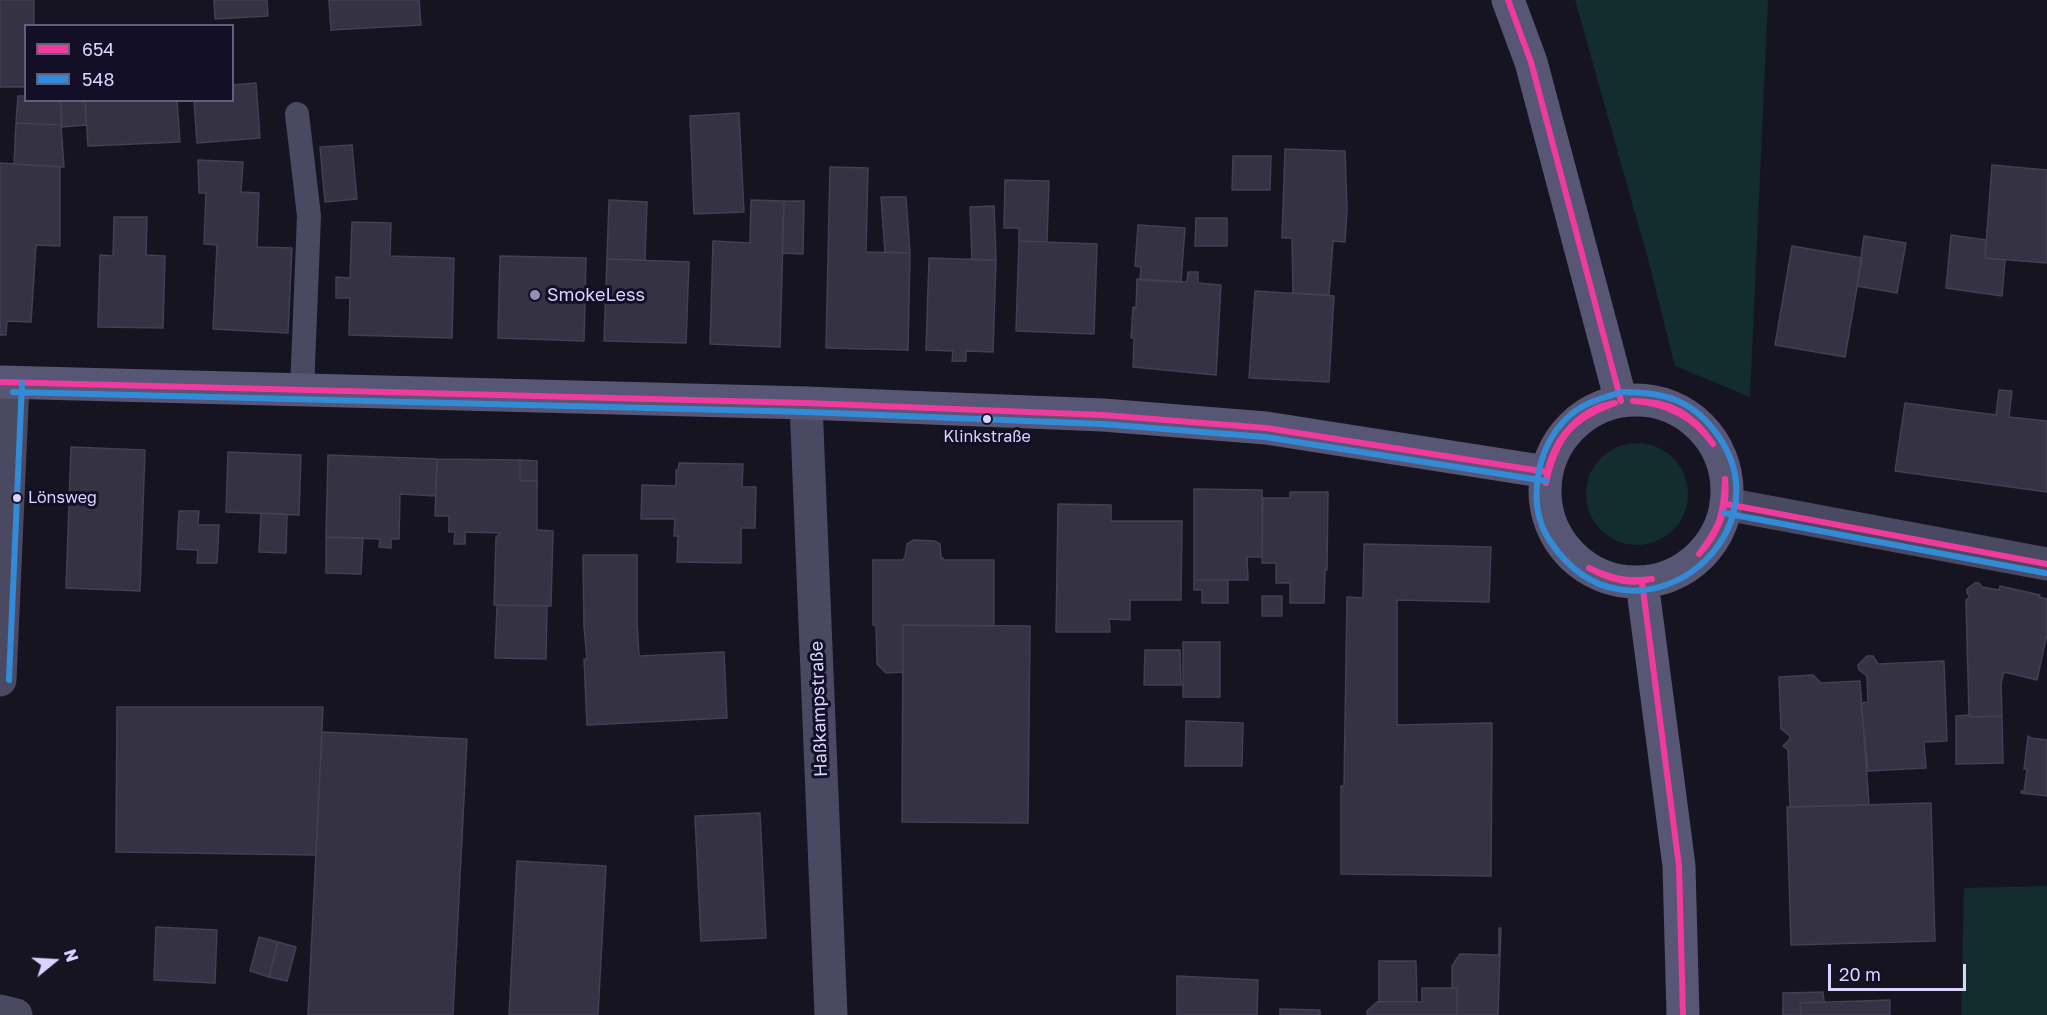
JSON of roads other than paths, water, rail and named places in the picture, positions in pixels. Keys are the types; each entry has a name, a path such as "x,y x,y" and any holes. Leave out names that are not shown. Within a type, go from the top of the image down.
{"main road":[{"path":"1508,0 1531,62 1621,401"},
{"path":"6,382 806,403 1102,415 1266,428 1547,472"},
{"path":"1621,401 1649,401 1676,409 1700,426 1716,448 1725,476 1726,504 1717,533 1698,558 1672,575 1642,582 1614,580 1588,569 1567,551 1552,527 1545,500 1547,472 1556,447 1572,425 1595,410 1621,401"},
{"path":"1642,582 1679,866 1683,1015"}],"street":[{"path":"0,680 6,382"},
{"name":"Haßkampstraße","path":"806,403 831,1015"},
{"path":"1726,504 2047,564"},
{"path":"0,1011 15,1015"}],"lane":[{"path":"297,114 309,216 302,390"}],"place":[{"name":"SmokeLess","path":"535,295"},
{"name":"Klinkstraße","path":"987,419"},
{"name":"Lönsweg","path":"17,498"}]}
